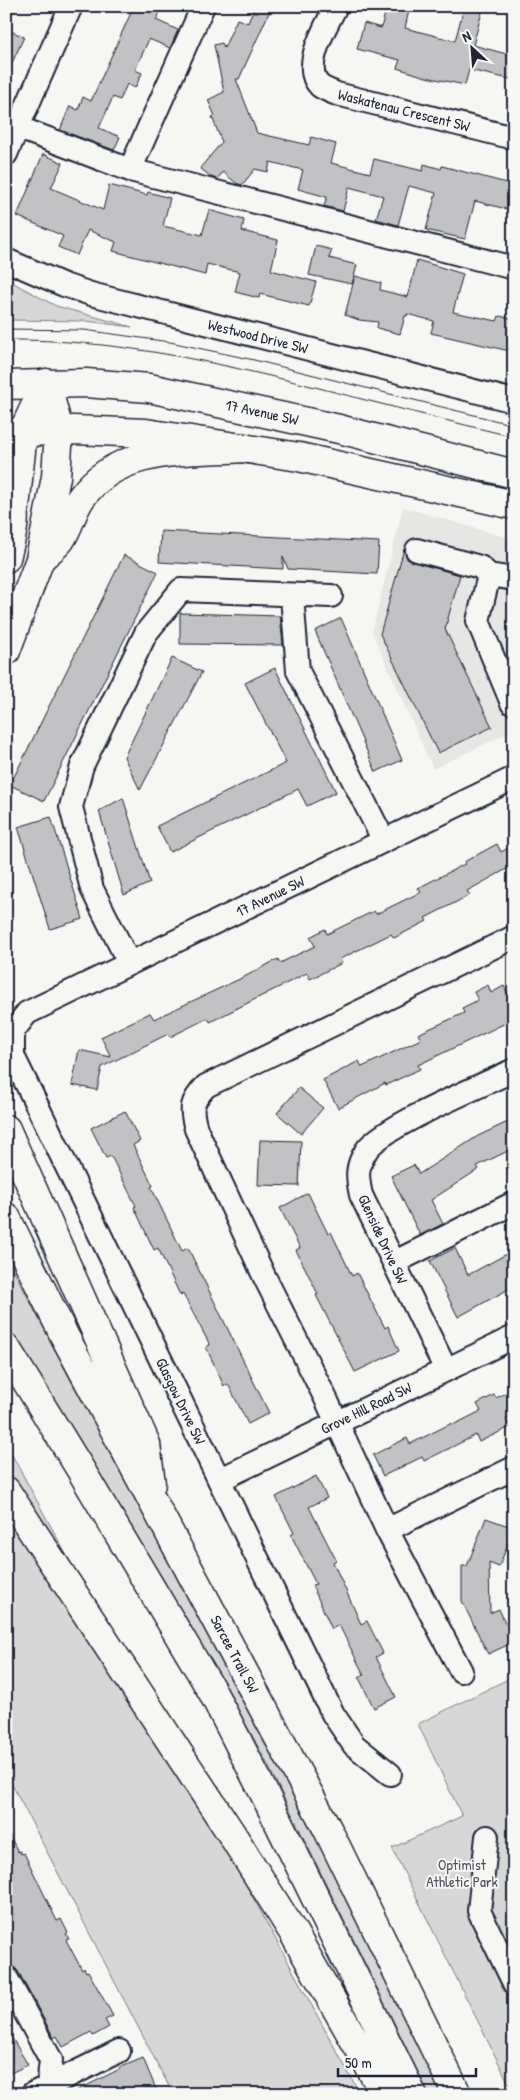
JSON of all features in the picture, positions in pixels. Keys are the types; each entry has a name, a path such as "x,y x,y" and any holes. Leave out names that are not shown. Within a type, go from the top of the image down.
{"main road":[{"name":"17 Avenue SW","path":"6,385 86,383 150,388 339,429 514,474"},
{"path":"6,651 40,559 56,477 59,430 46,384"},
{"path":"6,558 12,533 10,498 15,433 46,384"},
{"path":"15,433 59,430 146,433 299,457 514,506"},
{"path":"40,559 60,540 84,494 111,469 150,455 245,448"},
{"path":"6,1128 146,1444 152,1498"},
{"name":"Sarcee Trail SW","path":"6,1217 65,1336 328,1830 457,2094"},
{"path":"6,1348 212,1691 412,2094"},
{"path":"6,1492 231,1833 293,1932 385,2094"}],"street":[{"path":"130,170 203,6"},
{"name":"Waskatenau Crescent SW","path":"336,6 315,49 312,70 319,85 337,94 514,138"},
{"path":"6,154 12,125 67,7"},
{"path":"12,125 130,170 514,268"},
{"name":"Westwood Drive SW","path":"6,260 64,286 91,294 514,401"},
{"path":"416,550 480,567 489,575 514,579"},
{"path":"489,575 478,621 512,703 514,702"},
{"path":"130,963 92,889 70,807 82,766 146,633 182,590 292,596 331,596"},
{"path":"292,596 298,671 384,841"},
{"name":"17 Avenue SW","path":"27,1013 514,778"},
{"path":"461,1671 387,1530 337,1421 265,1278 196,1129 191,1113 194,1098 206,1086 514,937"},
{"name":"Glasgow Drive SW","path":"27,1013 13,1032 13,1056 333,1714 354,1745 390,1774"},
{"name":"Glenside Drive SW","path":"446,1370 361,1194 356,1172 366,1150 387,1131 514,1070"},
{"path":"394,1262 514,1203"},
{"name":"Grove Hill Road SW","path":"219,1480 337,1421 514,1337"},
{"path":"387,1530 514,1468"},
{"path":"487,1837 479,1911 514,1983"},
{"path":"6,1977 50,2060 44,2091"},
{"path":"44,2091 119,2051"}],"shaded area":[{"path":"403,507 512,539 514,543 514,730 433,769 372,632"}],"green space":[{"path":"6,279 56,306 132,327 86,321 6,320"},
{"path":"6,1256 75,1388 169,1555 299,1798 445,2094 429,2094 268,1765 217,1671 138,1540 6,1332"},
{"path":"6,1444 360,2094 173,2094 6,1773"},
{"name":"Optimist Athletic Park","path":"514,1676 514,2094 392,1848 462,1816 418,1724"}],"building":[{"path":"134,6 163,6 156,20 178,30 170,48 149,39 135,70 142,73 135,88 127,84 120,100 113,97 99,128 120,137 114,150 60,130 70,106 78,110 83,97 91,101"},
{"path":"255,6 272,6 239,79 236,79 257,133 309,145 311,137 336,144 331,163 370,173 374,159 423,171 424,164 441,169 442,166 514,185 514,211 475,201 465,239 426,230 436,193 409,186 398,225 376,219 383,196 349,187 343,211 324,206 327,197 298,189 303,170 270,162 268,172 255,169 242,185 236,183 223,172 217,179 211,177 200,168 222,142 212,117 215,116 208,100 224,92 214,45 222,43 224,48 237,19 248,23"},
{"path":"387,6 410,6 405,28 455,41 464,7 482,12 473,45 514,56 514,80 469,70 465,85 426,77 397,68 400,60 357,49 364,23 381,28"},
{"path":"6,29 24,37 6,76"},
{"path":"43,154 63,163 51,188 103,210 109,185 147,195 148,192 170,198 163,226 202,235 209,210 244,220 242,231 278,240 271,270 316,282 309,306 260,294 259,298 235,292 240,272 207,264 205,275 113,251 116,242 88,230 77,255 58,247 63,236 17,216"},
{"path":"316,246 332,250 329,258 357,265 352,284 309,275"},
{"path":"417,260 463,274 453,312 497,321 499,316 514,319 514,352 431,333 434,321 407,314 400,334 377,328 378,322 359,320 345,315 355,276 381,283 380,290 408,297"},
{"path":"161,531 379,542 377,574 288,569 283,557 283,569 159,562"},
{"path":"404,549 407,559 413,562 460,575 445,629 492,727 438,753 380,634"},
{"path":"124,555 158,572 44,801 10,785"},
{"path":"180,613 280,616 283,645 180,644"},
{"path":"341,618 402,760 376,772 315,631"},
{"path":"172,658 202,672 140,790 124,757"},
{"path":"275,668 336,792 307,806 298,789 170,852 157,826 286,763 245,683"},
{"path":"123,798 150,883 124,895 99,811"},
{"path":"51,817 83,919 50,929 18,827"},
{"path":"497,844 501,852 514,845 514,865 467,891 470,895 425,918 427,921 394,938 391,934 340,959 342,963 310,979 307,973 210,1022 208,1018 170,1037 168,1034 102,1067 97,1090 72,1085 79,1050 111,1057 101,1037 150,1013 154,1019 278,959 280,963 315,946 310,937 325,929 327,934 374,911 376,914 421,892 418,888 465,864 464,862"},
{"path":"488,985 491,993 504,986 514,1006 514,1019 418,1065 420,1069 386,1085 385,1083 338,1108 323,1080 359,1061 362,1067 421,1039 418,1034 464,1013 462,1008 478,1000 474,992"},
{"path":"299,1088 323,1108 301,1134 277,1113"},
{"path":"125,1111 140,1141 133,1145 153,1186 151,1187 182,1251 188,1248 269,1413 248,1424 228,1384 224,1386 206,1347 210,1345 183,1294 180,1295 158,1248 154,1250 134,1207 136,1206 111,1156 106,1158 91,1128"},
{"path":"514,1119 514,1148 477,1166 479,1169 431,1200 443,1224 420,1235 391,1176 414,1165 419,1174 478,1136"},
{"path":"260,1140 301,1141 299,1186 258,1185"},
{"path":"308,1193 328,1234 331,1232 352,1276 357,1273 385,1328 388,1326 399,1351 355,1372 316,1295 318,1294 296,1250 300,1248 280,1208"},
{"path":"455,1248 468,1275 514,1250 514,1286 458,1317 430,1261"},
{"path":"514,1389 514,1415 506,1419 510,1427 479,1442 476,1435 424,1461 422,1457 383,1476 373,1455 407,1438 410,1444 452,1423 453,1425 481,1411 477,1404 494,1395 496,1398"},
{"path":"316,1476 327,1498 309,1507 336,1560 333,1562 361,1624 367,1621 383,1653 376,1657 396,1697 374,1708 359,1678 364,1675 339,1625 332,1629 312,1585 316,1584 291,1535 294,1533 276,1497"},
{"path":"486,1518 514,1528 499,1567 489,1563 490,1613 499,1609 514,1642 488,1654 462,1601 462,1566 467,1566"},
{"path":"6,1828 18,1852 24,1853 57,1921 61,1919 68,1933 66,1934 69,1939 66,1940 82,1970 84,1968 86,1972 88,1971 113,2016 105,2020 109,2027 93,2036 91,2032 63,2047 57,2036 54,2038 18,1971 6,1964 6,1953 10,1951 6,1944"},
{"path":"6,2028 28,2065 6,2075"},
{"path":"143,2058 158,2094 70,2094 119,2068"}],"tram line":[{"path":"6,329 84,330 170,342 254,360 514,425"},
{"path":"6,340 87,343 203,361 280,378 514,437"}]}
